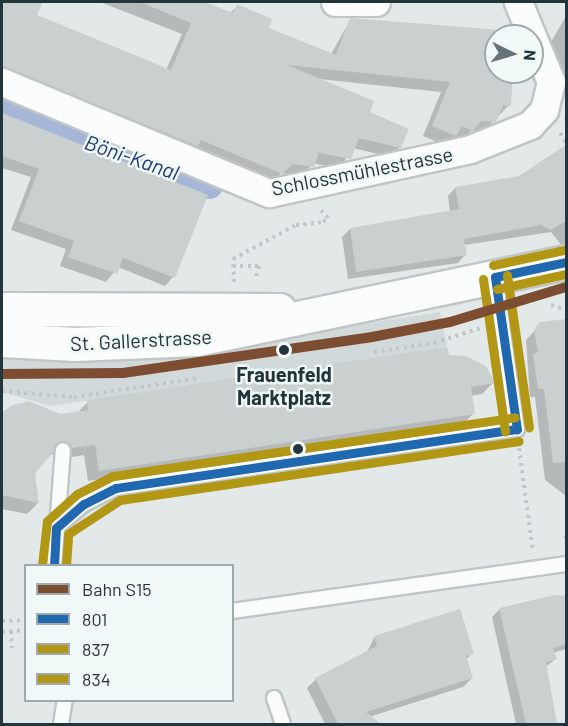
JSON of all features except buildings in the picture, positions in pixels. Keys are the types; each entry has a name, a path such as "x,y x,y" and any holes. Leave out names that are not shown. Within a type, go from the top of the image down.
{"main road":[{"name":"St. Gallerstrasse","path":"2,340 75,344 197,339 314,311 567,262"},
{"name":"St. Gallerstrasse","path":"2,309 314,311"}],"street":[{"path":"335,2 376,2"},
{"name":"Schlossmühlestrasse","path":"2,82 269,193 509,137 544,110 551,82 518,2"}],"lane":[{"path":"56,528 84,504 116,488 517,429 495,277"},
{"path":"54,564 63,450"},
{"path":"234,611 567,564"},
{"path":"274,698 283,724"},
{"path":"61,724 66,702"}],"path":[{"path":"234,285 233,259 296,225 328,218 324,210 306,207"},
{"path":"233,266 260,266 260,278 249,278 249,285"},
{"path":"551,305 567,310"},
{"path":"374,351 434,343 502,321"},
{"path":"2,391 74,397 198,378"},
{"path":"517,429 536,569"},
{"path":"567,536 567,544"},
{"path":"2,621 24,620"},
{"path":"2,632 24,630"},
{"path":"11,631 12,648"}],"shaded area":[{"path":"440,312 447,347 50,406 2,392 2,351 196,350"}],"waterway":[{"path":"2,99 75,129"},
{"name":"Böni-Kanal","path":"58,123 85,146 107,154 124,150 209,185"}],"rail line":[{"name":"S15","path":"2,374 123,373 372,337 450,322 566,287"}],"transit line":[{"name":"834","path":"493,265 564,250"},
{"name":"801","path":"495,277 566,262"},
{"name":"837","path":"497,289 566,274"},
{"name":"834","path":"507,275 529,427"},
{"name":"801","path":"495,277 517,429"},
{"name":"837","path":"483,279 505,431"},
{"name":"834","path":"42,564 47,521 77,494 113,476 515,417"},
{"name":"801","path":"54,564 56,528 84,504 116,488 517,429"},
{"name":"837","path":"66,564 68,534 120,500 519,441"}],"place":[{"name":"Frauenfeld Marktplatz","path":"284,350"}]}
